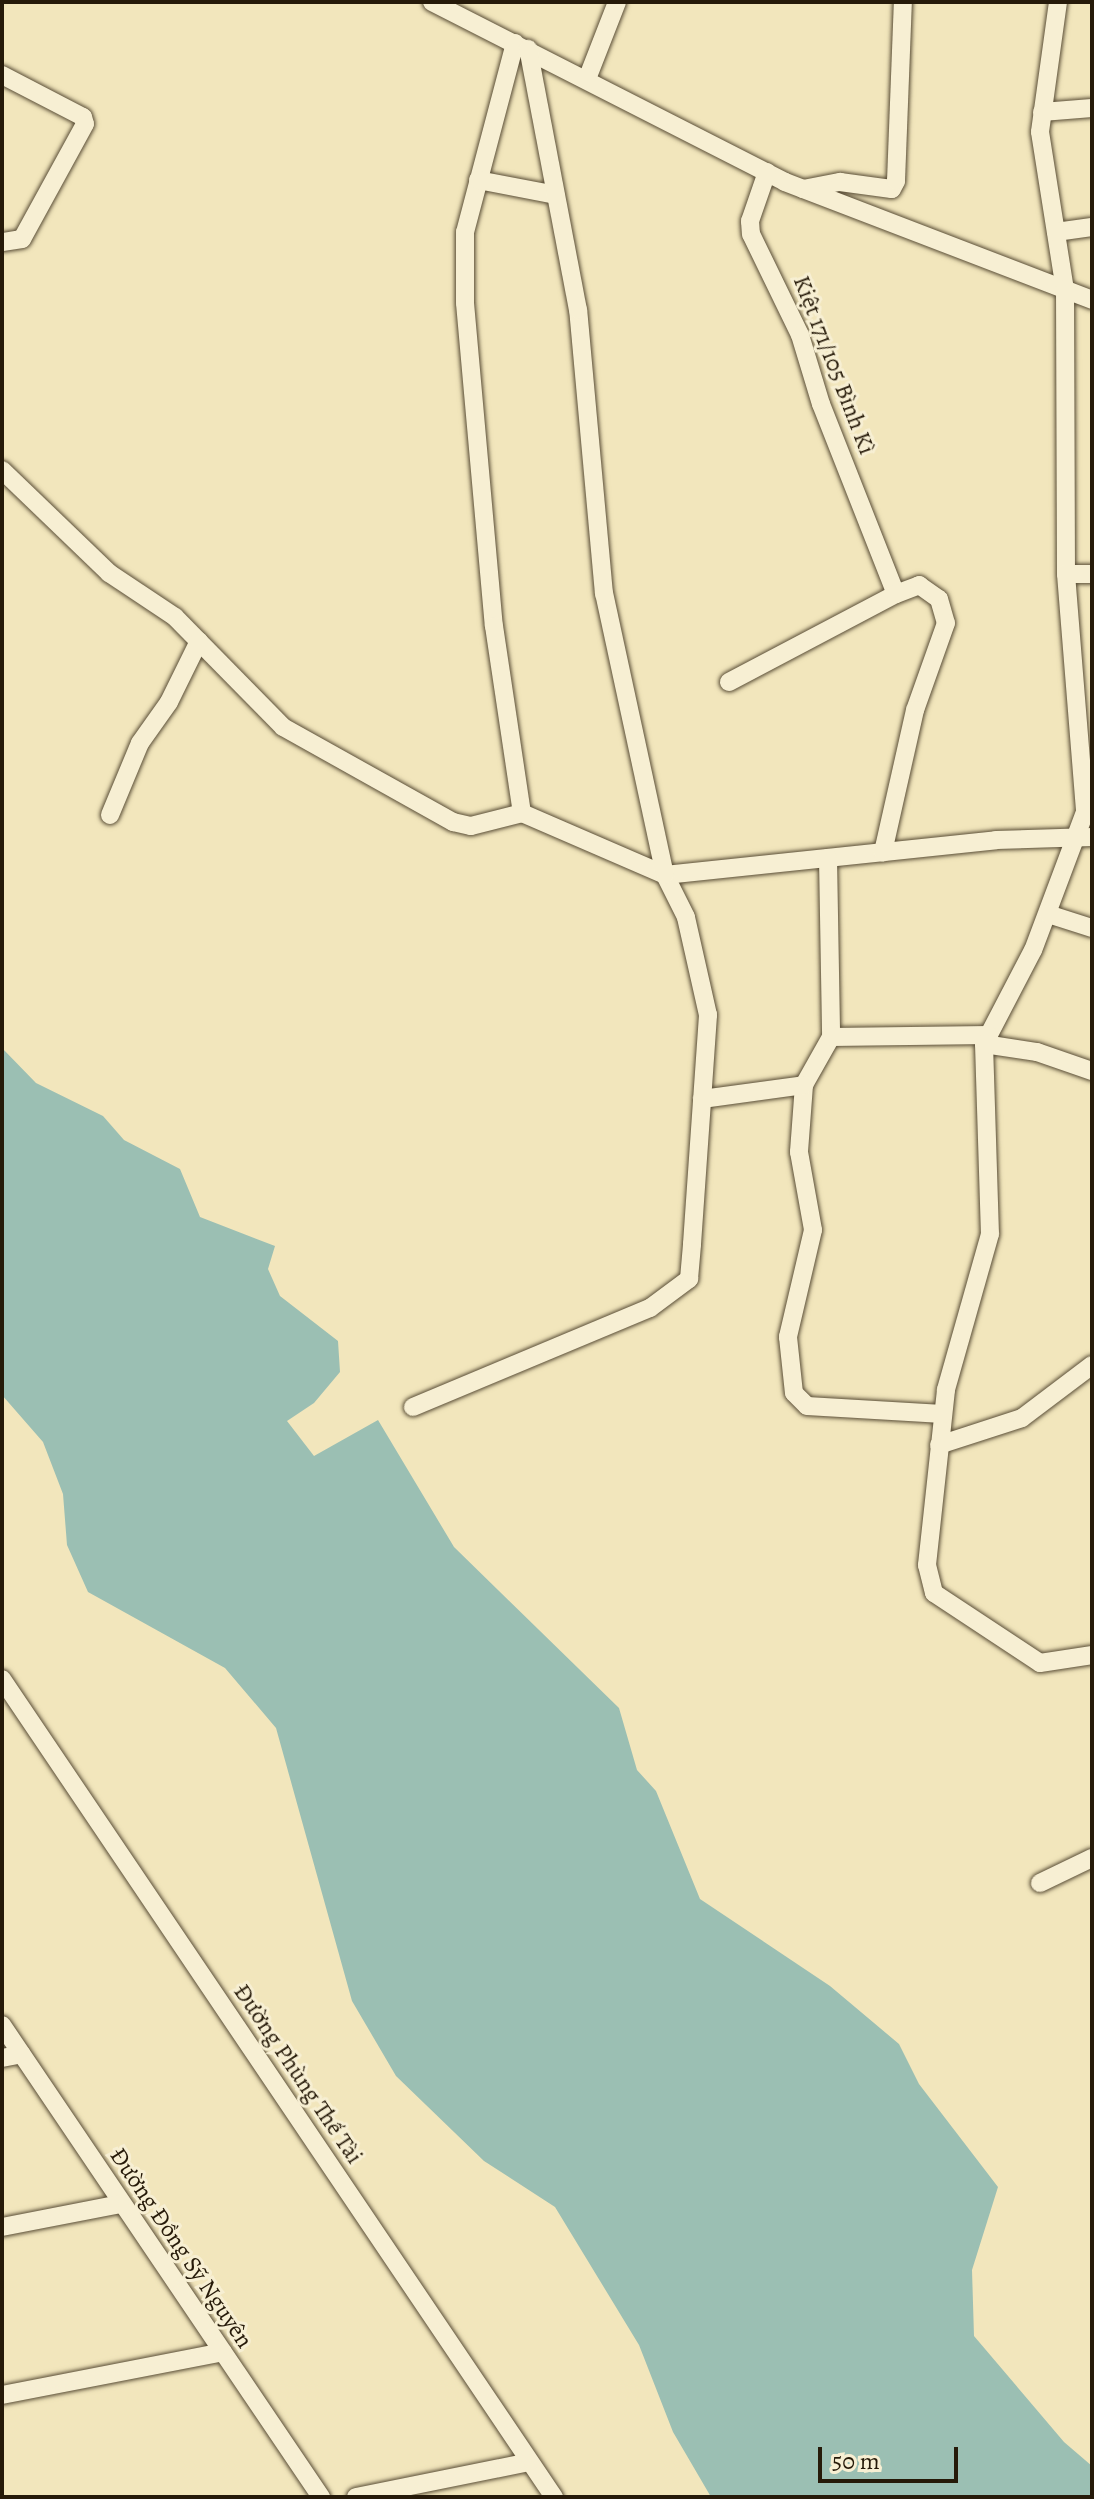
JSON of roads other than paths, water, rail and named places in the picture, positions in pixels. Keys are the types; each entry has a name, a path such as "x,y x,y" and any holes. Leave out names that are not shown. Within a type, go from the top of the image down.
{"street":[{"path":"432,2 803,189 1092,300"},
{"path":"587,79 617,2"},
{"path":"803,189 840,182 892,189 896,181 903,2"},
{"path":"1058,2 1040,132 1065,289 1066,574 1085,812 1084,838 986,1039 990,1234 943,1414 927,1565 934,1593 1040,1663 1092,1655"},
{"path":"522,46 478,180 465,232 471,389 494,626 522,813"},
{"path":"413,1407 650,1308 689,1279 708,1015 686,917 665,875 604,594 578,310 522,46"},
{"path":"2,75 83,117 85,124 22,239 2,242"},
{"path":"1042,112 1092,108"},
{"name":"Kiệt 171/105 Bình Kì","path":"767,172 750,221 751,234 782,291 821,404 875,533 896,594"},
{"path":"478,180 556,195"},
{"path":"1056,232 1092,227"},
{"path":"2,470 109,573 175,617 283,727 453,822 471,826 522,813 665,875 883,852 1084,838"},
{"path":"1066,574 1092,574"},
{"path":"729,682 896,594 919,585 939,599 946,623 915,710 883,852"},
{"path":"110,815 140,743 169,702 199,641"},
{"path":"828,858 831,1037 804,1085 799,1152 811,1194 813,1230 788,1337 796,1399 807,1406 943,1414"},
{"path":"1048,914 1092,928"},
{"path":"831,1037 986,1039 1092,1071"},
{"path":"702,1099 804,1085"},
{"path":"939,1445 1022,1418 1092,1365"},
{"name":"Đường Phùng Thế Tài","path":"2,1679 554,2497"},
{"path":"1040,1883 1092,1858"},
{"name":"Đường Đồng Sỹ Nguyên","path":"2,2025 120,2204 321,2497"},
{"path":"2,2058 22,2054"},
{"path":"2,2227 120,2204"},
{"path":"2,2395 223,2352"},
{"path":"356,2497 530,2462"}],"water":[{"path":"2,1048 36,1083 103,1116 124,1140 180,1169 200,1217 275,1246 268,1269 280,1296 338,1341 340,1372 314,1403 287,1421 314,1456 378,1420 454,1547 619,1708 637,1770 656,1791 700,1899 830,1986 899,2044 919,2084 998,2187 972,2270 974,2336 1064,2442 1092,2466 1092,2497 711,2497 673,2432 639,2345 555,2207 484,2161 396,2076 352,2001 276,1728 225,1668 88,1592 67,1545 63,1494 43,1442 2,1395"}]}
